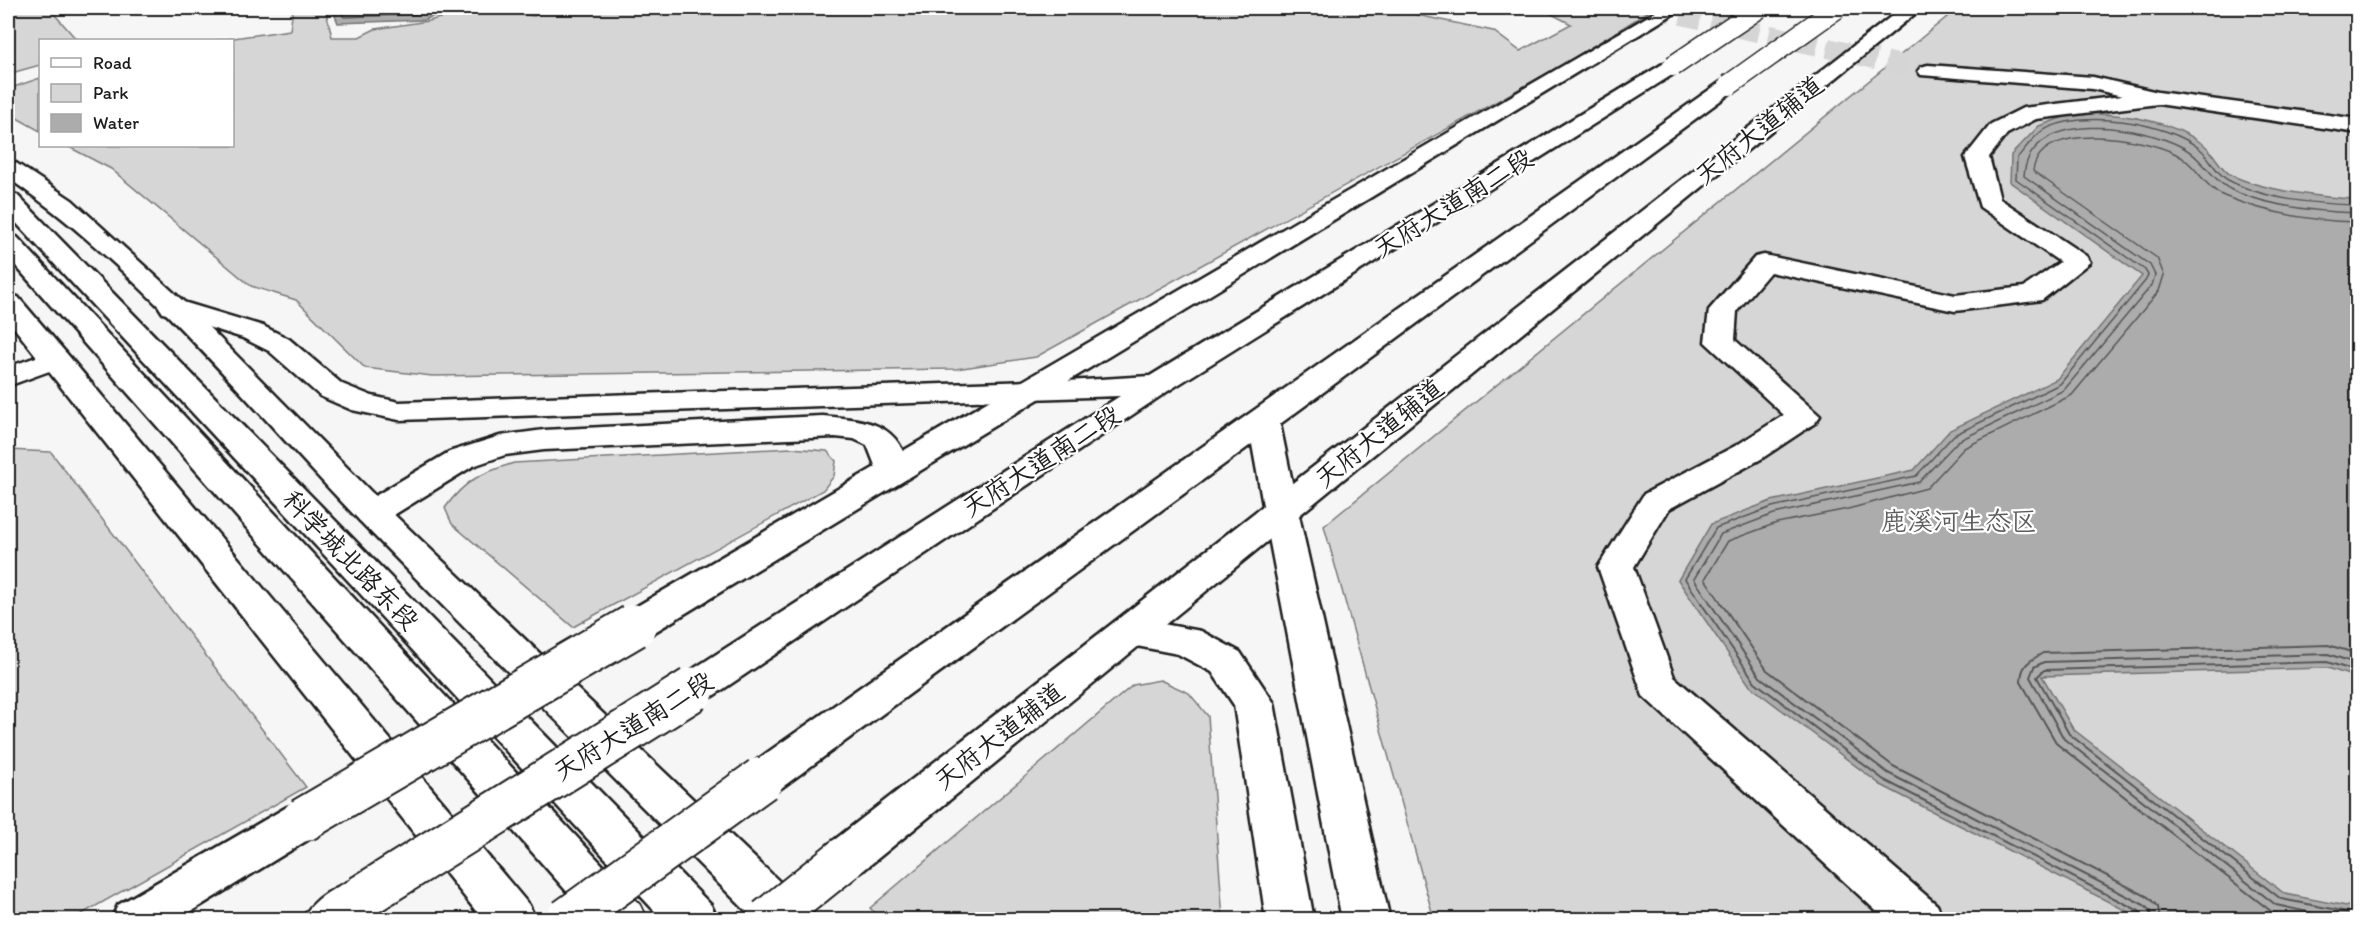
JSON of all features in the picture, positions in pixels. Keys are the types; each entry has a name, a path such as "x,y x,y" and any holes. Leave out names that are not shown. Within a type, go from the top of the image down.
{"main road":[{"path":"135,920 1674,8"},
{"name":"天府大道南二段","path":"344,908 693,689 1157,386 1673,66 1759,8"},
{"path":"567,920 1837,8"},
{"name":"天府大道辅道","path":"768,920 1913,8"},
{"path":"1928,71 2093,83 2158,98 2358,126"},
{"path":"1920,920 1657,685 1616,567 1656,502 1749,452 1804,416 1719,342 1723,310 1764,264 1955,303 2032,294 2077,262 1989,202 1977,157 1998,129 2031,113 2158,98"},
{"path":"8,168 63,205 173,307 372,513 787,920"},
{"name":"科学城北路东段","path":"8,200 694,920"},
{"name":"科学城北路东段","path":"8,242 623,920"},
{"path":"8,303 512,920"},
{"path":"173,307 253,332 279,345 331,390 363,403 399,411 1157,386"},
{"path":"8,363 51,354"},
{"path":"8,377 51,354"},
{"path":"1263,420 1366,920"},
{"path":"372,513 461,459 500,446 544,440 822,426 859,429 880,438 891,454 892,471"},
{"path":"1130,632 1187,641 1226,662 1254,703 1290,920"}],"green space":[{"path":"8,8 49,8 76,39 39,39 39,65 8,74"},
{"path":"293,8 325,8 332,37 359,37 375,29 428,21 476,9 534,16 550,8 1384,8 1493,31 1520,51 1571,24 1540,8 1630,8 1648,12 1571,60 1036,357 956,369 432,376 365,368 296,300 251,286 111,169 69,147 234,147 234,39 227,39 290,30"},
{"name":"鹿溪河生态区","path":"1958,8 2357,8 2357,919 1434,919 1324,526"},
{"path":"39,78 39,130 8,113 8,89"},
{"path":"791,448 827,451 836,461 834,476 823,490 573,627 452,524 445,508 467,484 492,470 514,463"},
{"path":"8,450 51,452 306,787 73,919 8,919"},
{"path":"1160,680 1189,693 1208,716 1223,919 882,920 870,908 1133,685"}],"water":[{"path":"332,8 454,8 424,20 338,23"},
{"path":"2075,113 2125,116 2174,129 2203,144 2231,175 2259,185 2311,195 2357,199 2357,678 2328,668 2042,676 2073,729 2285,894 2357,908 2357,919 2142,919 1881,785 1750,686 1678,580 1711,524 1771,501 1914,470 1950,430 2057,379 2142,276 2010,182 2011,155 2039,126"}],"tunnel":[{"path":"1652,8 1928,71"}]}
